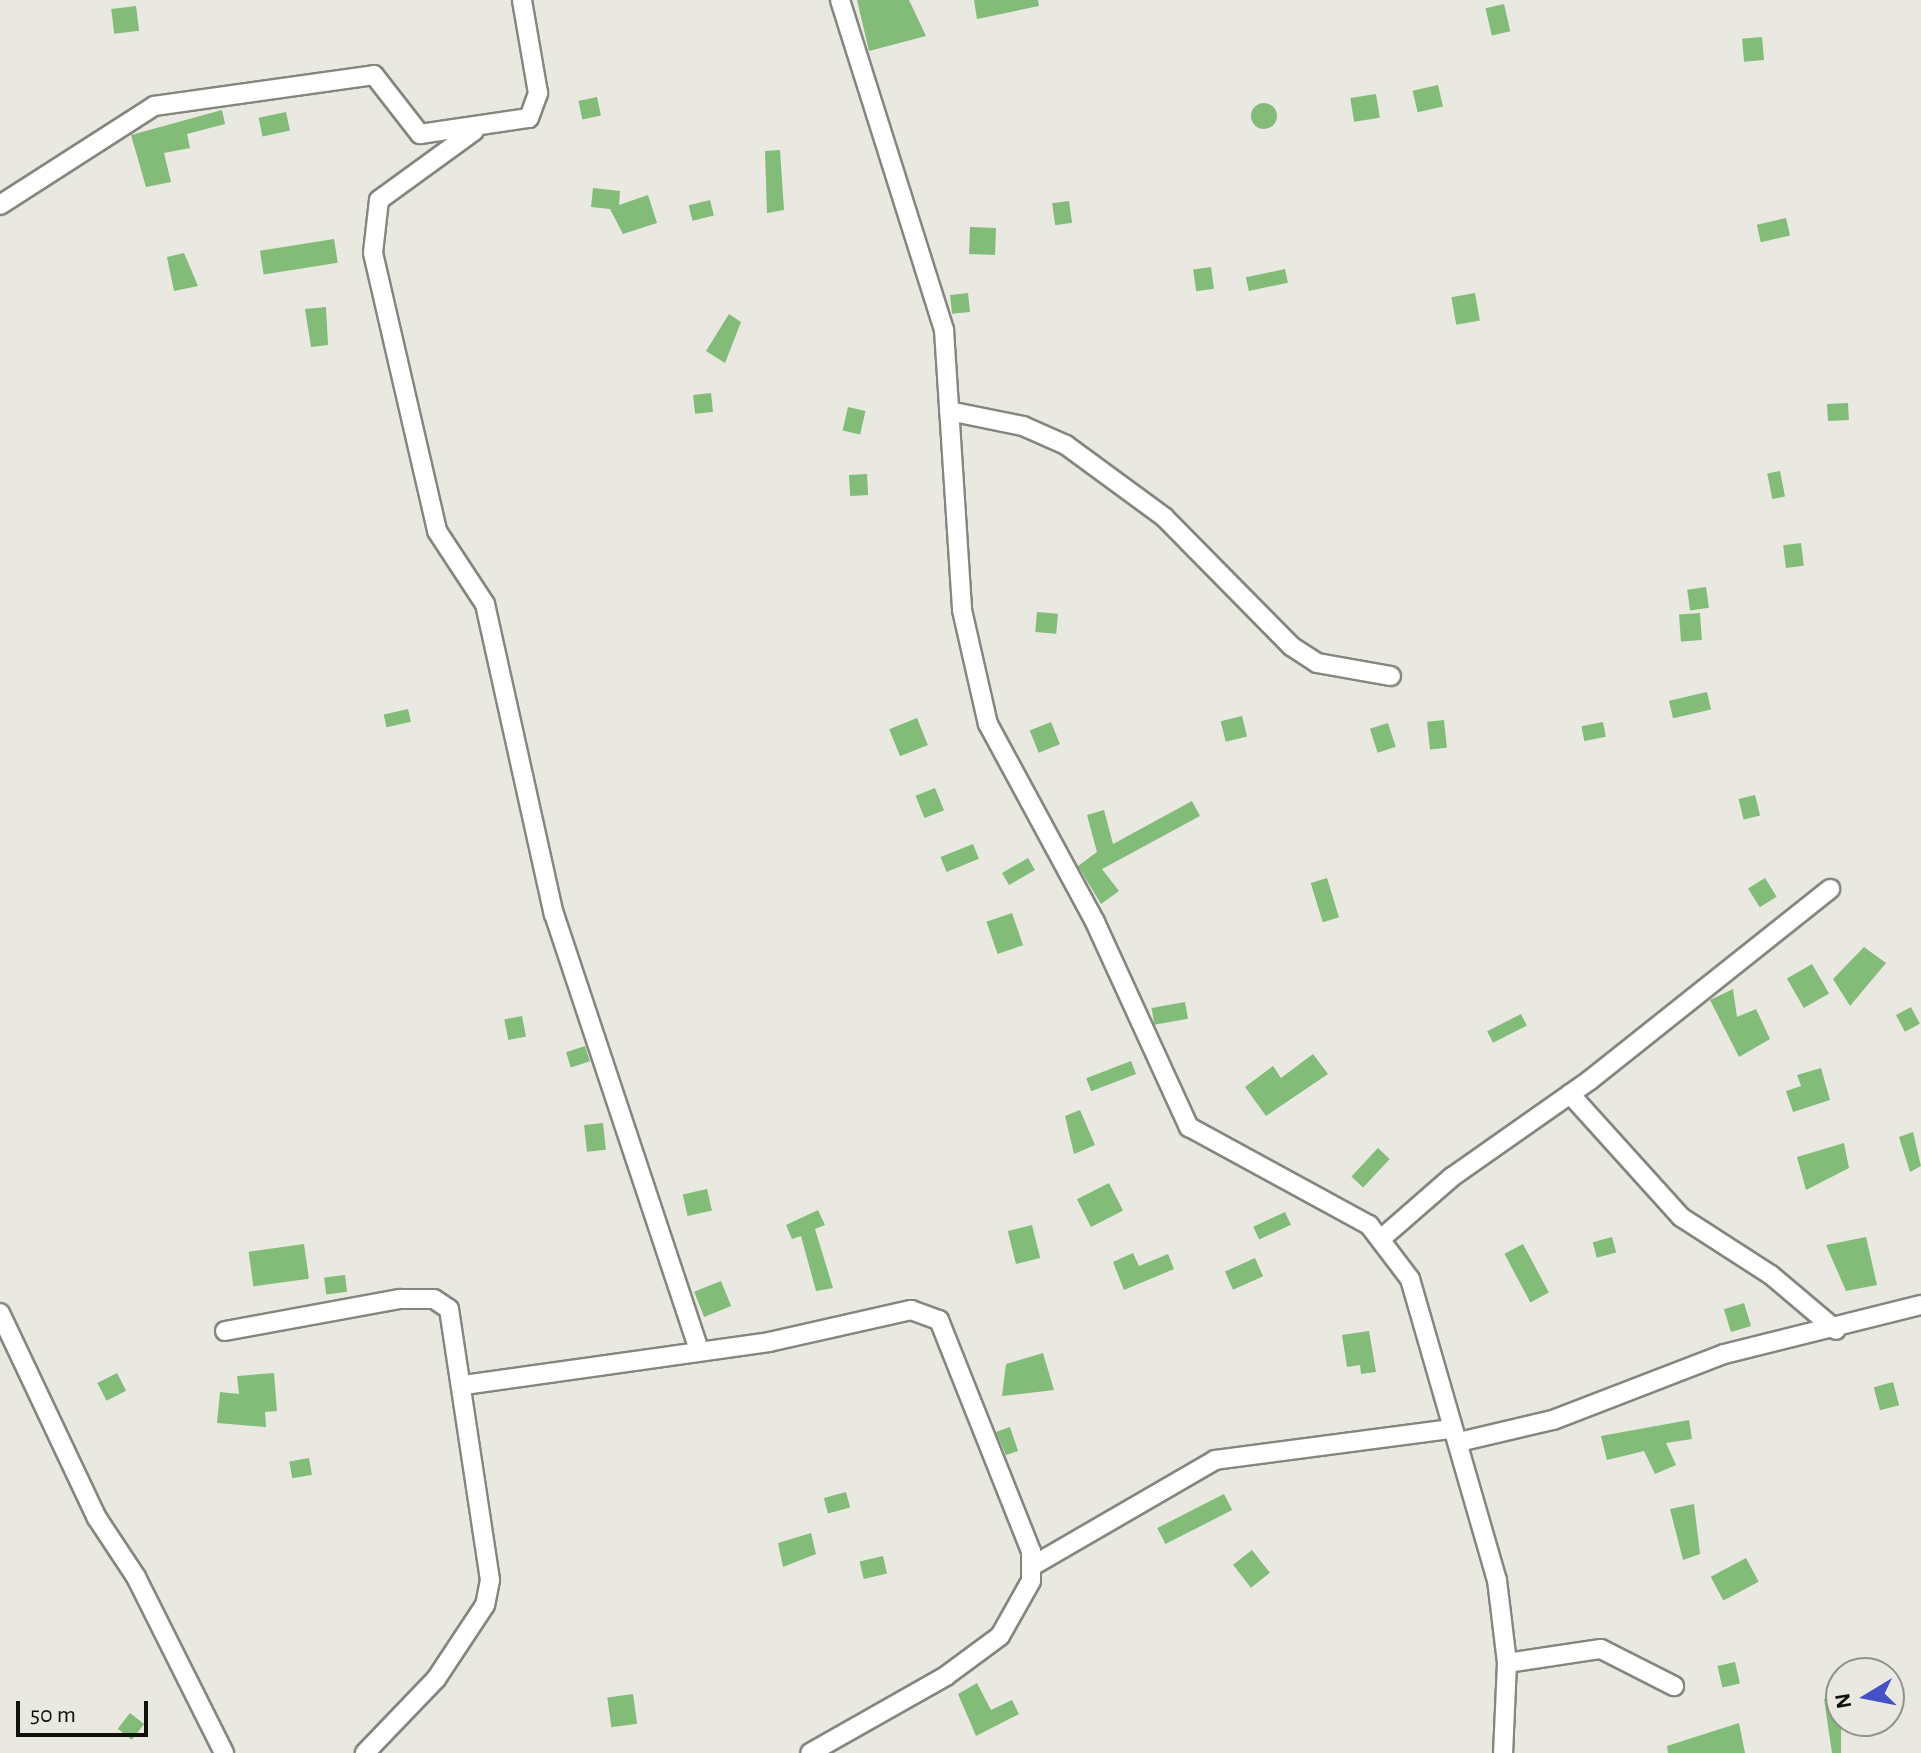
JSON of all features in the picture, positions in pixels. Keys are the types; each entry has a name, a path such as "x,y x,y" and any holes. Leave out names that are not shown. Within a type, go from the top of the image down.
{"street":[{"path":"0,205 139,112 169,103 374,75 411,129 474,131 508,126 537,108 522,0"},
{"path":"840,0 884,154 933,279 949,411 962,610 988,724 1095,922 1166,1087 1189,1127 1212,1145 1382,1238 1410,1279 1456,1436 1485,1517 1507,1663 1503,1753"},
{"path":"474,131 379,200 373,253 437,531 485,604 554,914 699,1349"},
{"path":"949,411 1023,426 1066,445 1164,517 1291,646 1317,663 1391,676"},
{"path":"1382,1238 1452,1177 1570,1094 1830,889"},
{"path":"1570,1094 1681,1217 1771,1275 1836,1330"},
{"path":"225,1331 434,1299 449,1309 464,1385 490,1580 485,1605 436,1679 365,1753"},
{"path":"1034,1565 1215,1460 1456,1436 1553,1420 1724,1354 1836,1330 1921,1305"},
{"path":"464,1385 931,1311 1034,1565 1021,1608 1000,1636 946,1676 810,1753"},
{"path":"0,1313 97,1518 136,1577 224,1753"},
{"path":"1507,1663 1601,1649 1674,1686"}],"building":[{"path":"857,0 909,0 926,36 869,51"},
{"path":"974,0 1038,0 1039,6 977,19"},
{"path":"1504,4 1510,31 1492,36 1485,8"},
{"path":"136,6 139,31 114,34 111,9"},
{"path":"1762,37 1764,60 1744,62 1742,39"},
{"path":"1438,85 1443,106 1418,112 1413,91"},
{"path":"1376,94 1380,118 1354,122 1350,98"},
{"path":"597,97 601,116 582,120 578,101"},
{"path":"1264,103 1273,107 1277,116 1273,125 1264,129 1255,125 1251,116 1255,107"},
{"path":"222,110 225,124 187,134 190,148 164,153 171,182 146,187 131,135"},
{"path":"286,112 290,131 263,136 259,118"},
{"path":"780,150 784,210 767,213 765,151"},
{"path":"593,188 620,191 619,205 648,195 657,223 623,234 610,209 591,207"},
{"path":"710,200 714,216 693,221 689,205"},
{"path":"1069,201 1072,223 1055,225 1052,203"},
{"path":"1786,218 1790,236 1761,242 1757,225"},
{"path":"970,227 996,228 995,255 969,254"},
{"path":"334,239 338,263 264,274 260,251"},
{"path":"184,253 198,286 174,291 167,257"},
{"path":"1211,267 1214,289 1196,291 1193,270"},
{"path":"1285,269 1288,283 1249,291 1246,277"},
{"path":"968,293 970,312 952,314 950,295"},
{"path":"1475,293 1480,321 1456,325 1451,297"},
{"path":"326,307 328,345 311,347 305,309"},
{"path":"729,314 741,322 725,363 706,351"},
{"path":"711,393 713,412 695,414 693,395"},
{"path":"1848,403 1849,420 1828,421 1827,404"},
{"path":"848,407 866,411 860,434 843,430"},
{"path":"1780,471 1785,497 1772,499 1767,473"},
{"path":"867,474 868,495 850,496 849,475"},
{"path":"1801,543 1804,566 1786,568 1783,545"},
{"path":"1706,587 1709,608 1690,610 1687,590"},
{"path":"1037,612 1058,614 1056,634 1035,632"},
{"path":"1700,613 1702,640 1681,641 1679,614"},
{"path":"1707,692 1711,710 1673,718 1669,701"},
{"path":"408,709 411,722 387,727 384,715"},
{"path":"1242,716 1247,736 1226,742 1221,721"},
{"path":"917,718 928,745 900,756 889,729"},
{"path":"1444,720 1447,748 1430,750 1427,722"},
{"path":"1051,722 1060,744 1039,753 1030,731"},
{"path":"1603,722 1606,737 1584,741 1581,726"},
{"path":"1388,723 1396,747 1378,753 1370,729"},
{"path":"935,788 944,810 925,818 916,796"},
{"path":"1755,795 1760,815 1744,819 1739,799"},
{"path":"1192,801 1200,816 1102,869 1119,891 1101,904 1078,866 1097,852 1087,815 1104,810 1113,844"},
{"path":"973,844 979,859 947,872 941,857"},
{"path":"1028,858 1035,870 1009,885 1002,873"},
{"path":"1327,878 1339,917 1323,922 1311,883"},
{"path":"1765,878 1777,897 1760,907 1748,889"},
{"path":"1012,913 1023,945 998,954 986,922"},
{"path":"1864,947 1886,963 1850,1006 1833,979"},
{"path":"1812,964 1829,993 1804,1008 1787,978"},
{"path":"1733,989 1737,1017 1756,1009 1770,1039 1739,1057 1710,1000"},
{"path":"1185,1002 1188,1019 1154,1025 1152,1008"},
{"path":"1911,1007 1920,1024 1905,1032 1896,1015"},
{"path":"1521,1014 1527,1026 1493,1043 1487,1031"},
{"path":"522,1016 526,1037 508,1040 504,1019"},
{"path":"585,1046 590,1061 571,1067 566,1052"},
{"path":"1313,1054 1328,1074 1266,1116 1245,1087 1273,1066 1281,1078"},
{"path":"1131,1061 1136,1074 1091,1091 1086,1078"},
{"path":"1821,1068 1830,1100 1793,1112 1786,1091 1801,1086 1797,1075"},
{"path":"1080,1110 1095,1145 1074,1154 1065,1116"},
{"path":"603,1123 606,1150 587,1152 584,1125"},
{"path":"1913,1132 1921,1166 1910,1172 1899,1137"},
{"path":"1844,1143 1849,1168 1806,1190 1797,1157"},
{"path":"1378,1148 1390,1159 1363,1187 1351,1177"},
{"path":"1109,1183 1123,1211 1091,1227 1077,1199"},
{"path":"707,1189 712,1210 688,1216 683,1195"},
{"path":"818,1210 825,1225 815,1229 833,1288 816,1291 801,1236 792,1239 786,1225"},
{"path":"1285,1212 1291,1225 1259,1239 1253,1227"},
{"path":"1032,1225 1040,1258 1016,1264 1008,1231"},
{"path":"1612,1237 1616,1252 1597,1258 1593,1242"},
{"path":"1866,1237 1877,1285 1846,1291 1826,1245"},
{"path":"304,1244 309,1279 253,1286 249,1252"},
{"path":"1523,1244 1549,1293 1530,1302 1504,1254"},
{"path":"1133,1253 1139,1266 1168,1254 1174,1269 1124,1290 1113,1262"},
{"path":"1255,1258 1263,1276 1233,1290 1225,1271"},
{"path":"345,1275 347,1292 326,1294 324,1278"},
{"path":"721,1281 731,1306 704,1317 694,1292"},
{"path":"1744,1303 1751,1326 1731,1332 1724,1309"},
{"path":"1369,1331 1376,1372 1361,1374 1360,1365 1347,1367 1342,1335"},
{"path":"1043,1353 1054,1390 1002,1396 1006,1364"},
{"path":"117,1373 126,1391 106,1401 97,1383"},
{"path":"274,1373 277,1411 265,1412 266,1427 217,1423 220,1392 239,1394 237,1376"},
{"path":"1893,1382 1899,1405 1880,1410 1874,1387"},
{"path":"1689,1420 1692,1439 1666,1443 1676,1465 1655,1474 1644,1451 1607,1460 1601,1436"},
{"path":"1010,1427 1018,1451 1006,1455 996,1432"},
{"path":"309,1458 312,1475 292,1478 289,1461"},
{"path":"846,1492 850,1507 828,1513 824,1498"},
{"path":"1224,1494 1232,1510 1165,1544 1157,1528"},
{"path":"1694,1504 1700,1554 1683,1560 1670,1509"},
{"path":"811,1533 816,1554 783,1567 778,1543"},
{"path":"1252,1550 1270,1573 1251,1588 1233,1565"},
{"path":"883,1556 887,1574 864,1579 860,1561"},
{"path":"1746,1558 1759,1582 1723,1601 1711,1577"},
{"path":"1735,1662 1740,1683 1722,1687 1717,1666"},
{"path":"977,1683 991,1710 1012,1700 1019,1714 976,1736 958,1694"},
{"path":"633,1694 637,1724 611,1727 607,1698"},
{"path":"130,1713 144,1724 132,1740 118,1729"},
{"path":"1739,1723 1745,1753 1668,1753 1667,1746"},
{"path":"1830,1737 1841,1737 1841,1753 1832,1753"}]}
